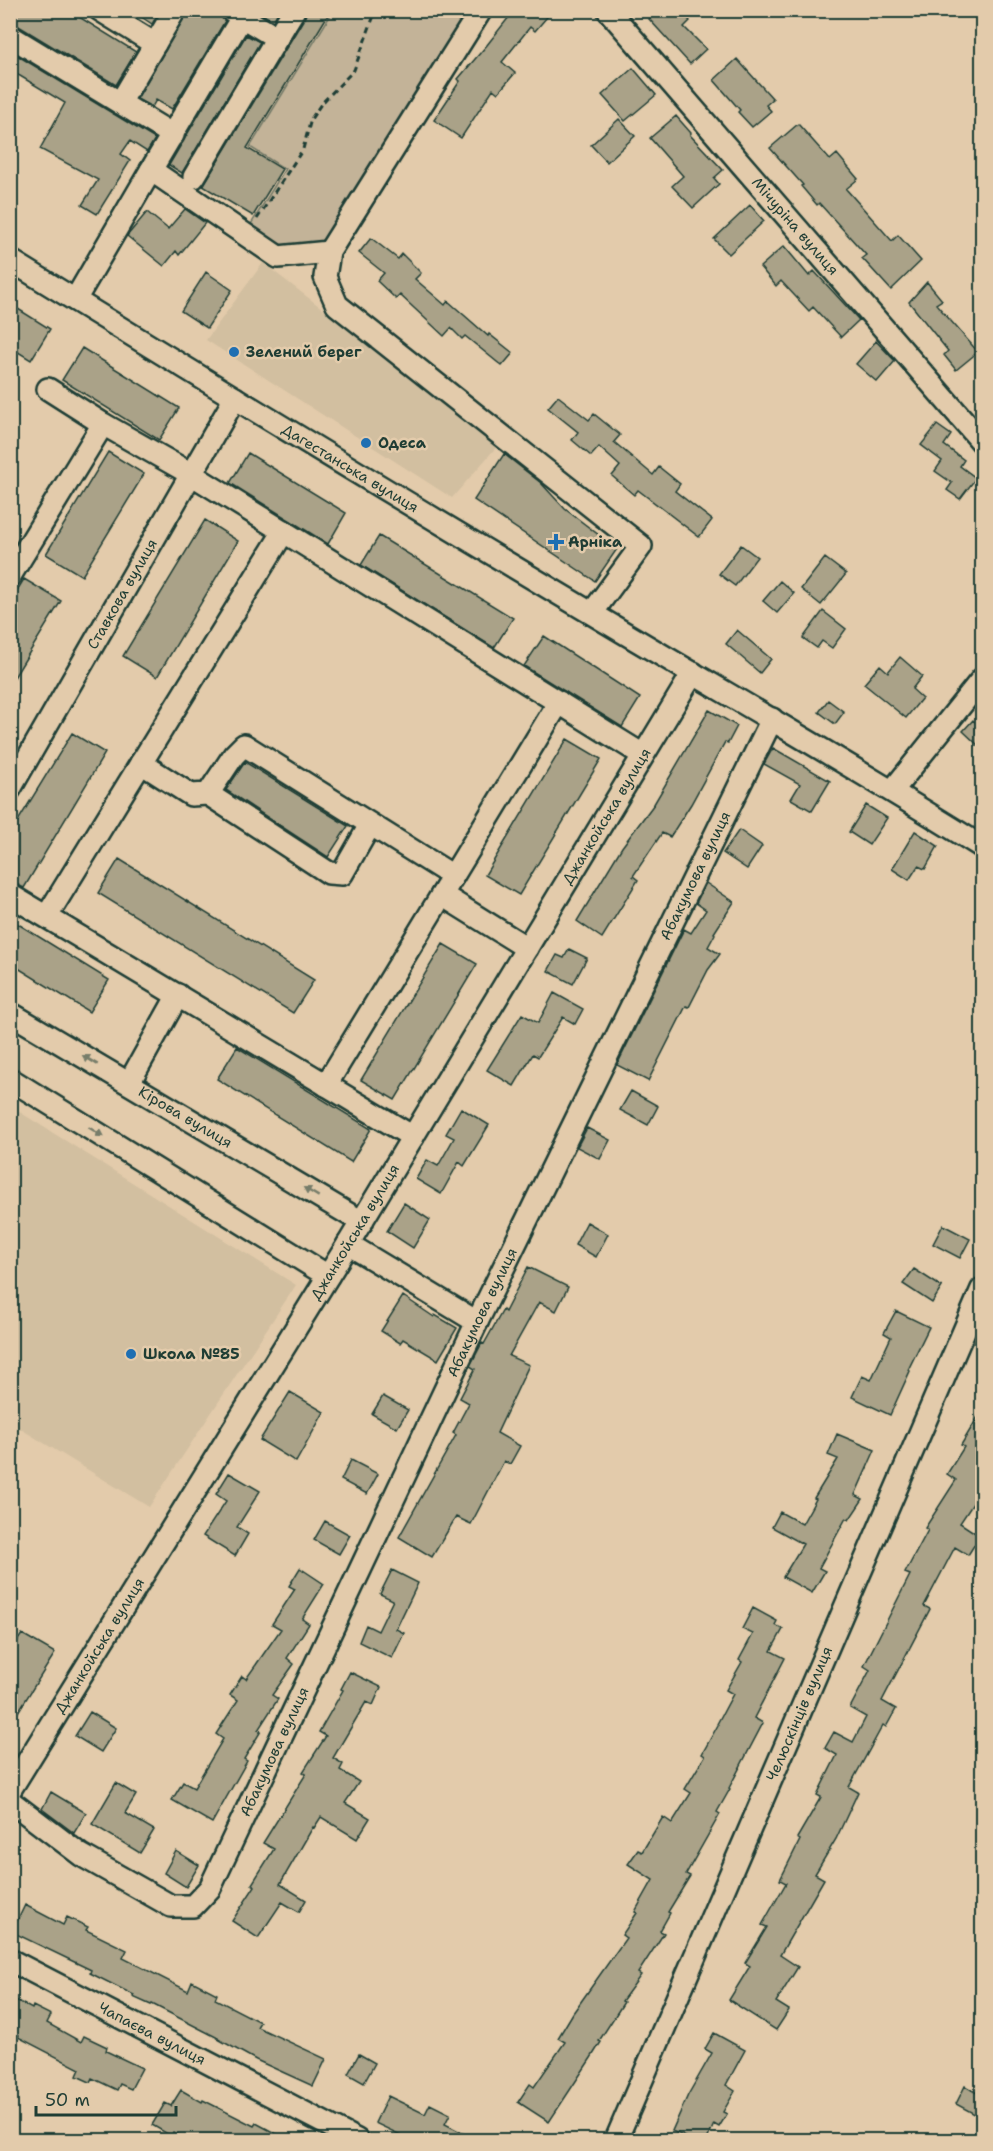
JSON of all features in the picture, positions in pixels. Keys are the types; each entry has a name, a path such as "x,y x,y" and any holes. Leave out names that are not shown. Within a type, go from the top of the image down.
{"street":[{"path":"100,10 155,44"},
{"path":"120,103 175,10"},
{"path":"194,177 294,10"},
{"path":"481,10 328,252 325,277 337,305 641,546 592,613"},
{"name":"Мічуріна вулиця","path":"608,10 982,442"},
{"path":"75,300 173,135 237,14 278,38"},
{"path":"10,36 173,135"},
{"path":"151,170 278,257 328,252"},
{"name":"Дагестанська вулиця","path":"10,260 592,613 893,790 982,847"},
{"path":"48,389 284,531 644,755"},
{"name":"Ставкова вулиця","path":"10,789 235,398"},
{"path":"12,571 103,424"},
{"path":"48,916 284,531"},
{"name":"Джанкойська вулиця","path":"10,1790 362,1222 693,673"},
{"path":"893,790 982,679"},
{"path":"326,1085 559,702"},
{"name":"Абакумова вулиця","path":"10,1801 81,1855 171,1906 193,1906 210,1888 477,1322 772,720"},
{"path":"208,794 234,754 244,745 453,876"},
{"path":"141,763 191,795 208,794 329,873 342,874 370,825"},
{"path":"10,894 413,1137"},
{"path":"442,895 527,948"},
{"path":"129,1083 178,995"},
{"name":"Кірова вулиця","path":"10,1013 362,1222"},
{"path":"10,1079 328,1276"},
{"path":"348,1244 477,1322"},
{"name":"Челюскінців вулиця","path":"616,2140 982,1289"},
{"name":"Чапаєва вулиця","path":"10,1960 357,2140"}],"path":[{"path":"247,235 299,156 309,133 311,119 321,104 354,70 376,10"}],"shaded area":[{"path":"333,11 471,11 326,243 280,250 248,229 285,169 250,147"},
{"path":"263,263 499,444 452,498 206,340"},
{"name":"Школа №85","path":"10,1106 296,1285 149,1507 11,1423"}],"building":[{"path":"10,10 68,10 136,52 116,85 17,25 10,23"},
{"path":"131,10 160,10 152,24"},
{"path":"188,10 218,10 225,21 172,109 156,100 152,107 137,99"},
{"path":"256,10 279,10 273,21"},
{"path":"307,10 331,10 247,148 282,169 253,216 203,186 305,17"},
{"path":"512,10 553,10 535,31 530,27 502,62 515,73 498,93 493,89 461,138 434,120 460,81 458,79 513,12"},
{"path":"658,10 681,10 690,21 684,27 706,49 690,64 649,19"},
{"path":"246,35 260,42 182,173 169,165"},
{"path":"10,51 155,139 147,152 130,141 121,154 130,161 97,214 82,205 98,180 40,149 65,103 10,70"},
{"path":"737,59 773,99 766,105 771,111 752,127 714,80"},
{"path":"633,68 656,95 625,121 602,95"},
{"path":"676,116 691,133 690,135 723,170 714,178 719,184 693,208 672,186 683,176 650,138"},
{"path":"619,119 635,136 607,162 591,145"},
{"path":"798,124 830,160 837,154 858,179 846,189 892,241 898,235 921,261 891,290 862,258 866,255 819,203 817,205 801,186 803,185 770,148"},
{"path":"750,205 764,221 729,254 714,239"},
{"path":"185,209 205,223 179,255 176,251 164,266 127,236 147,212 168,229"},
{"path":"371,238 398,259 402,254 421,273 415,279 445,305 448,301 488,336 489,334 513,353 502,366 465,336 462,339 451,328 444,336 400,295 396,299 377,281 384,273 359,253"},
{"path":"784,246 809,276 814,271 859,320 841,337 813,307 809,311 781,281 776,286 760,267"},
{"path":"206,272 232,290 207,328 181,311"},
{"path":"927,282 942,300 936,304 978,352 956,370 944,355 948,351 909,302"},
{"path":"10,304 50,329 31,360 10,347"},
{"path":"876,341 895,361 877,382 856,364"},
{"path":"82,348 179,408 159,440 62,380"},
{"path":"558,396 589,420 594,414 620,435 614,442 653,475 659,467 680,484 675,491 712,520 699,537 638,490 634,495 612,476 620,466 599,447 591,456 572,440 578,432 548,408"},
{"path":"937,425 951,435 944,445 964,460 960,466 976,478 960,499 947,490 952,483 935,471 942,461 921,445"},
{"path":"108,452 144,474 82,576 46,554"},
{"path":"248,453 346,513 328,544 230,483"},
{"path":"504,454 541,483 565,509 617,549 595,581 474,500"},
{"path":"205,520 238,541 157,677 123,656"},
{"path":"379,536 513,618 494,648 361,565"},
{"path":"741,545 757,557 735,586 719,574"},
{"path":"825,558 846,574 821,605 801,589"},
{"path":"24,579 61,601 10,684 10,602"},
{"path":"780,581 794,593 777,613 763,601"},
{"path":"823,611 846,629 832,648 822,641 817,648 803,638"},
{"path":"737,630 771,659 760,673 726,644"},
{"path":"544,636 640,698 622,727 524,666"},
{"path":"900,657 922,676 912,689 922,698 906,718 864,684 880,665 888,672"},
{"path":"828,700 844,712 835,724 819,712"},
{"path":"709,710 737,726 728,743 725,742 670,837 662,833 633,876 638,880 602,938 577,921 622,847 654,804"},
{"path":"973,720 982,728 982,749 963,731"},
{"path":"72,733 105,753 24,888 10,881 10,834"},
{"path":"567,739 601,759 519,895 485,875"},
{"path":"773,748 830,781 812,811 791,799 800,784 764,764"},
{"path":"245,762 348,826 328,857 226,790"},
{"path":"866,805 887,818 869,845 849,832"},
{"path":"739,830 762,846 747,869 723,853"},
{"path":"915,831 938,846 925,869 918,866 909,880 892,869"},
{"path":"119,859 314,980 293,1013 98,893"},
{"path":"706,883 734,902 714,933 708,947 720,954 708,970 689,1007 686,1006 648,1081 617,1065 684,929 691,933 706,910 696,903"},
{"path":"10,919 109,980 89,1012 10,963"},
{"path":"443,944 477,964 395,1100 361,1080"},
{"path":"569,949 587,958 573,984 548,971 557,955 564,958"},
{"path":"554,993 583,1009 575,1024 563,1017 538,1057 533,1054 514,1086 487,1070 522,1014 538,1023"},
{"path":"237,1047 371,1129 351,1162 217,1079"},
{"path":"631,1091 658,1106 648,1125 620,1110"},
{"path":"461,1108 489,1125 464,1166 459,1162 441,1194 416,1179 427,1160 438,1166 454,1138 446,1134"},
{"path":"587,1128 610,1140 600,1159 577,1147"},
{"path":"404,1203 430,1220 413,1248 387,1231"},
{"path":"587,1222 608,1234 596,1257 575,1245"},
{"path":"943,1225 970,1239 960,1258 933,1244"},
{"path":"528,1267 568,1287 556,1311 539,1302 509,1356 529,1365 497,1433 520,1446 510,1464 504,1461 471,1524 456,1517 432,1557 399,1537 456,1435 453,1433 469,1403 460,1398 475,1369 470,1366 503,1310 505,1312"},
{"path":"914,1269 942,1287 932,1303 903,1284"},
{"path":"403,1296 434,1317 435,1315 457,1328 438,1360 403,1339 400,1343 381,1331"},
{"path":"896,1311 929,1327 890,1415 852,1397 862,1376 871,1380 891,1337 884,1333"},
{"path":"290,1392 324,1412 296,1462 260,1440"},
{"path":"383,1396 408,1410 397,1428 372,1414"},
{"path":"982,1410 982,1490 960,1523 980,1536 968,1555 955,1547 924,1606 930,1609 882,1701 896,1709 886,1727 883,1725 849,1787 858,1792 836,1839 815,1874 824,1879 780,1955 798,1967 776,2002 789,2010 776,2030 729,2000 750,1966 745,1963 767,1927 762,1925 786,1883 780,1880 800,1840 797,1838 821,1797 817,1795 837,1755 825,1748 834,1732 853,1742 866,1717 850,1708 870,1670 864,1666 910,1575 905,1573 928,1530 925,1528 956,1480 947,1474 964,1447 961,1445"},
{"path":"837,1434 875,1450 855,1495 863,1499 849,1520 846,1518 819,1568 825,1571 812,1593 783,1577 803,1544 772,1527 780,1512 802,1524 816,1499 814,1498 838,1459 828,1455"},
{"path":"351,1460 378,1474 367,1494 341,1480"},
{"path":"229,1473 260,1491 237,1527 248,1534 235,1556 203,1536 226,1501 216,1494"},
{"path":"325,1521 350,1535 339,1554 314,1540"},
{"path":"300,1568 324,1584 302,1619 309,1624 287,1658 294,1664 272,1695 278,1699 258,1730 261,1731 244,1759 247,1761 212,1823 172,1800 183,1782 194,1788 223,1739 216,1734 238,1700 230,1695 242,1676 246,1679 281,1629 272,1624 295,1589 289,1586"},
{"path":"392,1570 418,1583 396,1629 404,1633 392,1658 359,1642 366,1625 378,1631 393,1600 380,1594"},
{"path":"753,1608 777,1621 775,1625 783,1629 771,1651 785,1658 754,1718 763,1723 717,1812 720,1814 686,1874 690,1876 668,1912 670,1913 660,1931 664,1933 638,1973 641,1975 622,2001 624,2002 599,2041 601,2042 549,2122 518,2102 530,2084 534,2087 565,2042 558,2038 626,1938 622,1935 637,1913 635,1912 653,1880 628,1864 638,1850 642,1852 663,1817 672,1823 691,1793 685,1789 705,1756 702,1754 733,1694 726,1690 742,1662 739,1660 753,1634 742,1629"},
{"path":"22,1634 55,1653 10,1725 10,1652"},
{"path":"350,1672 381,1687 373,1705 366,1702 333,1758 343,1764 340,1770 359,1782 345,1803 370,1818 357,1839 321,1817 280,1884 306,1900 299,1912 282,1902 258,1938 232,1921 255,1886 252,1884 274,1849 263,1843 306,1774 303,1772 326,1736 319,1732 343,1690 341,1689"},
{"path":"90,1712 116,1728 101,1752 75,1736"},
{"path":"116,1783 136,1795 125,1813 154,1830 140,1853 92,1824"},
{"path":"51,1792 86,1813 74,1833 42,1809"},
{"path":"176,1851 199,1865 186,1887 164,1873"},
{"path":"25,1905 63,1925 67,1917 88,1927 86,1930 127,1950 123,1958 188,1991 192,1981 217,1994 215,1999 260,2022 257,2027 326,2059 313,2086 256,2060 152,2004 133,1997 134,1995 90,1973 91,1970 12,1932"},
{"path":"10,1997 32,2009 33,2006 51,2015 47,2023 81,2042 84,2036 107,2047 106,2051 142,2068 131,2089 120,2084 117,2090 92,2078 90,2082 77,2076 80,2069 10,2031"},
{"path":"714,2033 745,2050 726,2085 735,2091 723,2112 727,2114 719,2127 714,2124 707,2140 691,2140 672,2131 688,2095 712,2053 705,2049"},
{"path":"359,2054 375,2063 364,2083 348,2074"},
{"path":"965,2086 982,2096 982,2118 956,2104"},
{"path":"181,2090 202,2102 203,2100 254,2126 256,2123 288,2140 190,2140 173,2132 171,2136 152,2125 165,2103 171,2106"},
{"path":"388,2096 425,2114 430,2104 450,2114 445,2124 476,2140 411,2140 375,2123"}],"place":[{"name":"Зелений берег","path":"234,352"},
{"name":"Одеса","path":"366,443"},
{"name":"Арніка","path":"556,542"},
{"name":"Школа №85","path":"131,1354"}]}
